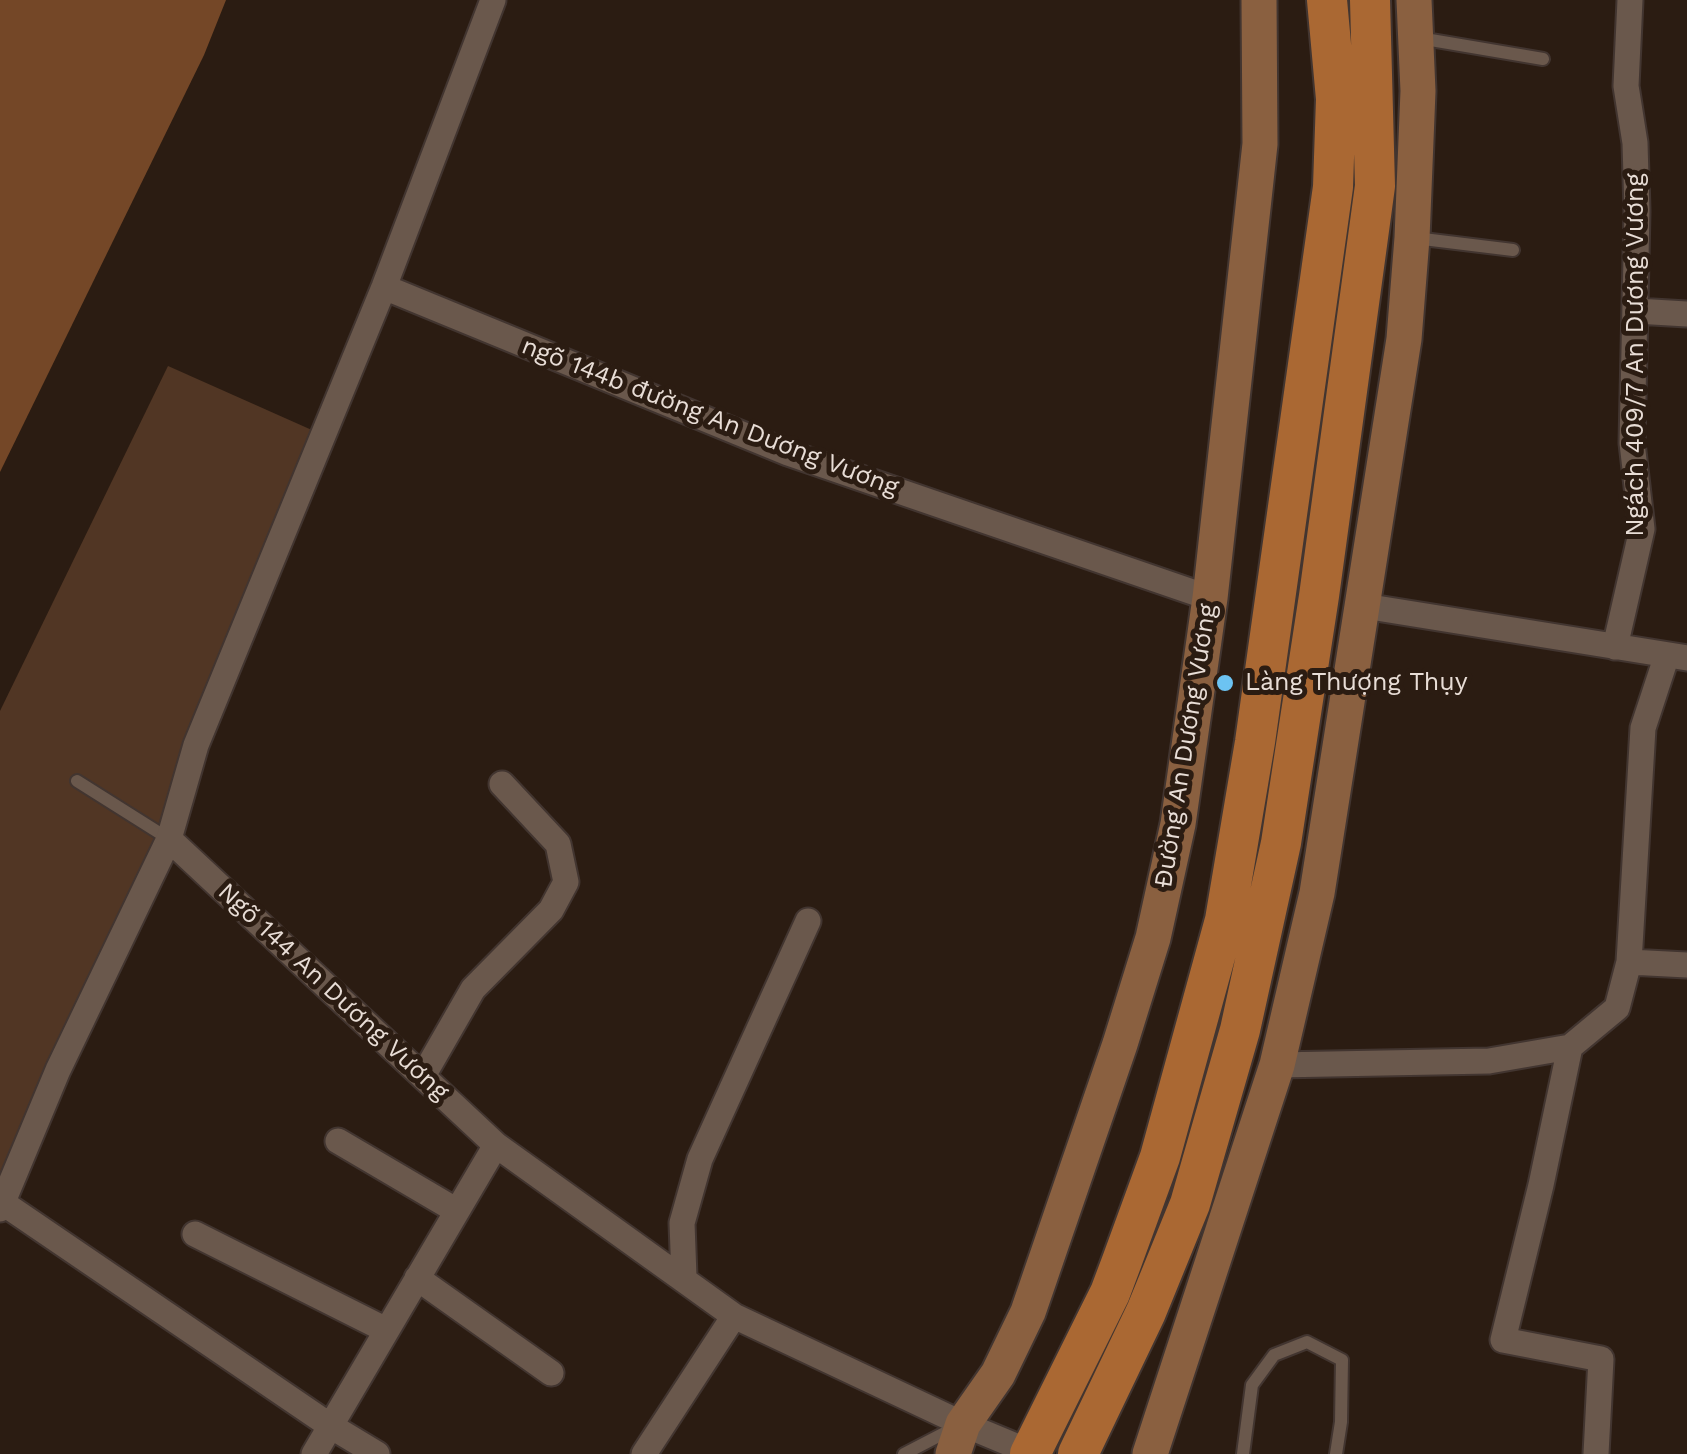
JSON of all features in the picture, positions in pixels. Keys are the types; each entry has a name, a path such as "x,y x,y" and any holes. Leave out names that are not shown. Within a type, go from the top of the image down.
{"main road":[{"path":"1032,1453 1110,1293 1160,1157 1225,920 1256,742 1333,187 1336,99 1327,0"},
{"path":"1078,1454 1146,1312 1190,1204 1240,1030 1281,842 1375,186 1370,0"},
{"path":"1285,523 1328,529"}],"street":[{"path":"377,1454 1,1206 58,1070 170,839 196,745 384,287 493,0"},
{"name":"Đường An Dương Vương","path":"958,1439 998,1374 1028,1312 1153,938 1178,824 1210,598 1260,144 1259,0"},
{"path":"1150,1454 1277,1065 1317,893 1404,339 1412,238 1414,0"},
{"name":"Ngách 409/7 An Dương Vương","path":"1615,648 1642,529 1632,444 1636,311 1635,143 1626,86 1630,0"},
{"name":"ngõ 144b đường An Dương Vương","path":"384,287 788,453 1210,598"},
{"path":"1636,311 1687,314"},
{"path":"1277,1065 1488,1061 1570,1047 1618,1008 1629,962 1642,728 1677,657 1364,606"},
{"path":"424,1076 473,990 551,910 566,882 558,844 502,784"},
{"name":"Ngõ 144 An Dương Vương","path":"170,839 496,1144 734,1316 958,1439 1032,1453"},
{"path":"684,1278 682,1223 700,1160 808,921"},
{"path":"1629,962 1687,966"},
{"path":"1570,1047 1503,1340 1601,1359 1596,1454"},
{"path":"338,1142 457,1211"},
{"path":"314,1454 496,1144"},
{"path":"194,1234 386,1330"},
{"path":"417,1278 551,1373"},
{"path":"644,1454 734,1316"}],"lane":[{"path":"1416,37 1543,59"},
{"path":"1412,238 1513,250"},
{"path":"77,781 170,839"},
{"path":"1243,1454 1252,1385 1274,1356 1307,1342 1342,1360 1342,1422 1336,1454"},
{"path":"904,1454 958,1439"}],"shaded area":[{"path":"0,0 226,0 204,55 0,472"},
{"path":"168,366 323,435 169,839 0,1222 0,711"}],"place":[{"name":"Làng Thượng Thụy","path":"1225,683"}]}
